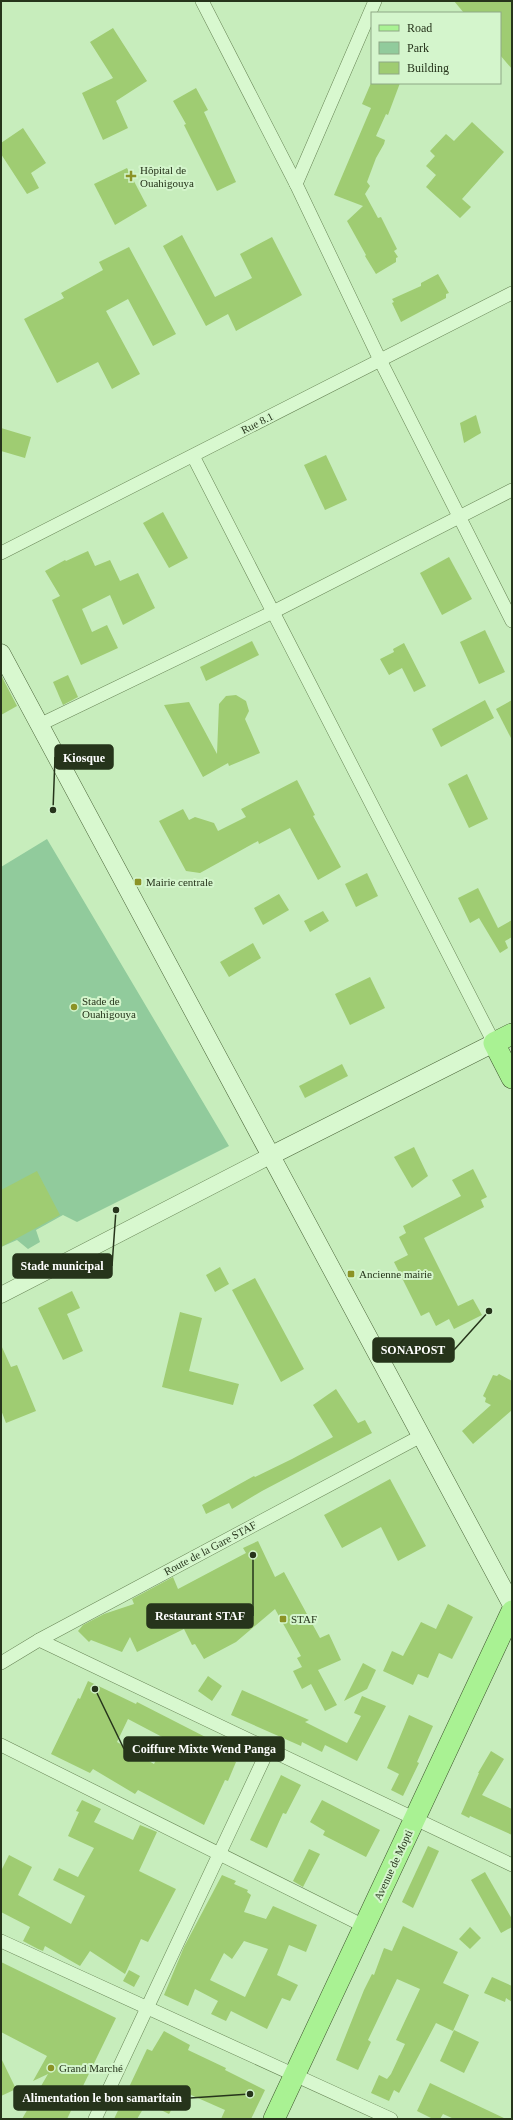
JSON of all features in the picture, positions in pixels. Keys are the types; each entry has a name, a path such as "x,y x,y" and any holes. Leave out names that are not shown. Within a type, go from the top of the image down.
{"main road":[{"path":"1,653 512,1605"},
{"path":"270,1156 503,1038 512,1078"},
{"name":"Avenue de Mopti","path":"274,2119 512,1611"}],"street":[{"path":"202,1 296,184 380,360 512,620"},
{"path":"296,184 375,1"},
{"name":"Rue 8.1","path":"1,553 512,293"},
{"path":"193,456 273,612 503,1038"},
{"path":"39,725 273,612 460,518 512,490"},
{"path":"1,1294 270,1156"},
{"name":"Route de la Gare STAF","path":"1,1663 39,1640 421,1436"},
{"path":"39,1640 512,1865"},
{"path":"1,1745 364,1926"},
{"path":"95,2119 268,1750"},
{"path":"1,1941 391,2119"}],"green space":[{"name":"Stade de Ouahigouya","path":"47,839 229,1146 77,1222 63,1215 36,1230 40,1242 28,1249 17,1240 1,1247 1,867"}],"building":[{"path":"454,1 512,1 512,69 501,56 501,12 463,12"},
{"path":"113,28 147,81 116,101 128,128 103,140 82,93 113,78 90,42"},
{"path":"371,83 400,84 388,115 386,114 376,136 385,140 367,182 370,186 365,194 378,218 381,217 397,249 394,251 398,257 396,258 396,262 376,274 347,221 363,206 334,195 371,108 362,104"},
{"path":"196,88 208,110 204,112 236,182 217,191 184,125 186,124 173,101"},
{"path":"472,122 504,152 462,199 471,207 460,218 426,187 436,175 426,166 435,156 430,151 446,134 454,141"},
{"path":"23,128 46,163 31,173 39,188 27,194 1,154 1,143"},
{"path":"127,168 147,206 115,225 94,184"},
{"path":"182,235 215,297 252,278 240,254 272,237 302,295 236,331 228,314 206,326 163,246"},
{"path":"129,247 176,334 153,346 128,299 106,311 140,374 112,389 98,362 57,383 24,319 64,298 61,293 103,270 99,262"},
{"path":"438,274 449,293 446,294 446,298 401,322 392,303 394,302 392,299 421,286 421,283"},
{"path":"476,415 481,433 464,443 460,423"},
{"path":"1,428 31,437 25,458 1,451"},
{"path":"326,455 347,500 325,510 304,465"},
{"path":"163,512 188,558 169,568 143,523"},
{"path":"88,551 95,566 110,560 120,581 138,573 155,608 123,625 110,595 82,609 92,632 107,625 118,648 81,665 52,600 60,596 45,571 65,560 66,561"},
{"path":"449,557 472,599 442,615 420,573"},
{"path":"485,630 505,672 479,684 460,642"},
{"path":"252,641 259,655 206,681 200,667"},
{"path":"404,643 426,686 414,692 402,668 389,675 380,659 394,652 393,649"},
{"path":"1,675 17,706 1,715"},
{"path":"68,675 78,697 63,705 53,682"},
{"path":"236,695 246,701 249,711 245,719 260,753 229,766 228,763 203,777 164,705 189,702 217,754 219,704 226,696"},
{"path":"485,700 494,718 441,747 432,729"},
{"path":"512,700 512,740 496,709"},
{"path":"467,774 488,819 469,828 448,784"},
{"path":"297,780 315,815 313,816 341,867 318,880 290,828 259,844 258,841 200,873 186,871 159,821 183,809 189,820 195,817 214,823 218,831 246,817 241,809"},
{"path":"367,873 378,896 356,907 345,884"},
{"path":"478,888 498,928 512,920 512,937 505,941 508,948 500,953 479,918 470,923 458,898"},
{"path":"279,894 289,910 263,925 254,908"},
{"path":"323,911 329,921 310,932 304,921"},
{"path":"253,943 261,958 229,977 220,962"},
{"path":"370,977 385,1008 350,1025 335,994"},
{"path":"342,1064 348,1076 305,1098 299,1086"},
{"path":"414,1147 428,1176 412,1188 394,1157"},
{"path":"473,1169 487,1197 481,1200 484,1207 424,1238 458,1306 473,1299 482,1315 454,1329 449,1319 436,1326 429,1312 421,1316 394,1262 408,1255 399,1237 406,1233 403,1226 461,1196 452,1180"},
{"path":"37,1171 60,1215 1,1247 1,1190"},
{"path":"220,1267 229,1284 215,1292 206,1275"},
{"path":"255,1278 304,1369 281,1382 232,1290"},
{"path":"72,1291 80,1308 67,1314 83,1351 63,1360 38,1308"},
{"path":"180,1312 202,1318 189,1371 239,1384 233,1405 162,1387"},
{"path":"1,1345 11,1367 17,1365 36,1411 6,1423 1,1410"},
{"path":"499,1374 512,1381 512,1410 473,1444 462,1431 491,1405 485,1402 486,1398 483,1396 493,1375 497,1376"},
{"path":"336,1389 358,1423 365,1420 372,1433 262,1491 232,1509 229,1503 206,1514 202,1505 254,1476 255,1477 292,1459 333,1437 313,1405"},
{"path":"390,1479 426,1546 398,1561 381,1527 342,1548 324,1515"},
{"path":"258,1541 275,1577 284,1572 320,1638 329,1634 341,1660 318,1670 337,1705 325,1711 311,1684 302,1689 293,1671 302,1667 297,1658 301,1656 275,1609 236,1642 204,1659 195,1644 192,1645 184,1629 137,1652 130,1637 122,1652 91,1640 89,1642 78,1631 83,1625 104,1614 134,1604 132,1599 173,1577 178,1589 246,1553 243,1548"},
{"path":"448,1604 473,1617 452,1659 439,1653 428,1678 418,1674 413,1685 383,1671 392,1651 403,1656 421,1622 436,1629"},
{"path":"363,1663 376,1670 367,1689 344,1701"},
{"path":"208,1676 222,1686 212,1701 198,1691"},
{"path":"88,1681 136,1704 137,1702 223,1746 219,1754 236,1762 228,1781 225,1780 204,1825 138,1790 135,1794 93,1769 90,1773 51,1754 78,1698 80,1699","holes":["128,1719 166,1739 154,1764 117,1742"]},
{"path":"242,1690 309,1720 305,1722 347,1743 361,1716 354,1713 362,1696 386,1706 357,1761 325,1745 322,1752 302,1742 301,1746 231,1715"},
{"path":"409,1715 433,1726 417,1762 419,1763 403,1796 391,1790 399,1774 387,1768"},
{"path":"491,1751 504,1759 482,1795 512,1809 512,1835 470,1816 469,1818 461,1814 478,1773"},
{"path":"281,1775 301,1785 286,1814 283,1813 267,1848 250,1840"},
{"path":"82,1800 101,1809 94,1822 133,1840 140,1825 157,1832 139,1871 176,1889 148,1942 141,1939 125,1974 90,1951 80,1966 45,1946 43,1951 38,1949 23,1941 30,1927 1,1912 1,1871 9,1855 32,1867 18,1895 71,1924 85,1896 53,1880 59,1868 78,1877 94,1848 68,1836 79,1812 76,1811"},
{"path":"322,1800 380,1830 366,1857 323,1835 325,1831 310,1822"},
{"path":"428,1846 439,1851 413,1908 402,1902"},
{"path":"309,1849 320,1854 303,1887 293,1881"},
{"path":"485,1872 512,1919 512,1927 501,1933 471,1880"},
{"path":"222,1875 236,1881 234,1884 248,1890 247,1892 251,1895 244,1912 266,1919 273,1906 317,1925 306,1952 289,1945 277,1975 298,1985 290,2001 282,1998 267,2029 231,2011 226,2021 211,2014 218,2001 195,1989 188,2006 164,1995 184,1947","holes":["244,1941 268,1949 245,1997 210,1980 224,1953 232,1959"]},
{"path":"403,1926 458,1952 443,1983 469,1995 453,2031 436,2023 399,2093 394,2090 389,2101 371,2093 379,2075 387,2079 391,2074 405,2044 396,2040 420,1989 397,1979 368,2040 371,2042 358,2070 336,2060 364,1990 372,1974 374,1975 384,1948 392,1951"},
{"path":"470,1927 481,1938 470,1949 459,1939"},
{"name":"Grand Marché","path":"1,1962 116,2018 67,2119 22,2119 48,2074 33,2081 47,2056 1,2032"},
{"path":"129,1970 140,1976 134,1987 123,1981"},
{"path":"492,1977 512,1986 512,2002 506,1998 505,2002 484,1993"},
{"path":"454,2030 479,2042 464,2073 440,2061"},
{"path":"164,2031 190,2045 188,2050 226,2068 225,2070 265,2090 251,2119 221,2119 225,2110 182,2091 169,2114 153,2106 143,2109 137,2119 114,2119 147,2049 152,2051"},
{"path":"1,2058 16,2089 1,2096"},
{"path":"430,2083 506,2119 454,2119 443,2114 440,2119 433,2119 417,2111"}],"place":[{"name":"Hôpital de Ouahigouya","path":"131,176"},
{"name":"Kiosque","path":"53,810"},
{"name":"Mairie centrale","path":"138,882"},
{"name":"Stade de Ouahigouya","path":"74,1007"},
{"name":"Stade municipal","path":"116,1210"},
{"name":"Ancienne mairie","path":"351,1274"},
{"name":"SONAPOST","path":"489,1311"},
{"name":"Restaurant STAF","path":"253,1555"},
{"name":"STAF","path":"283,1619"},
{"name":"Coiffure Mixte Wend Panga","path":"95,1689"},
{"name":"Grand Marché","path":"51,2068"},
{"name":"Alimentation le bon samaritain","path":"250,2094"}]}
